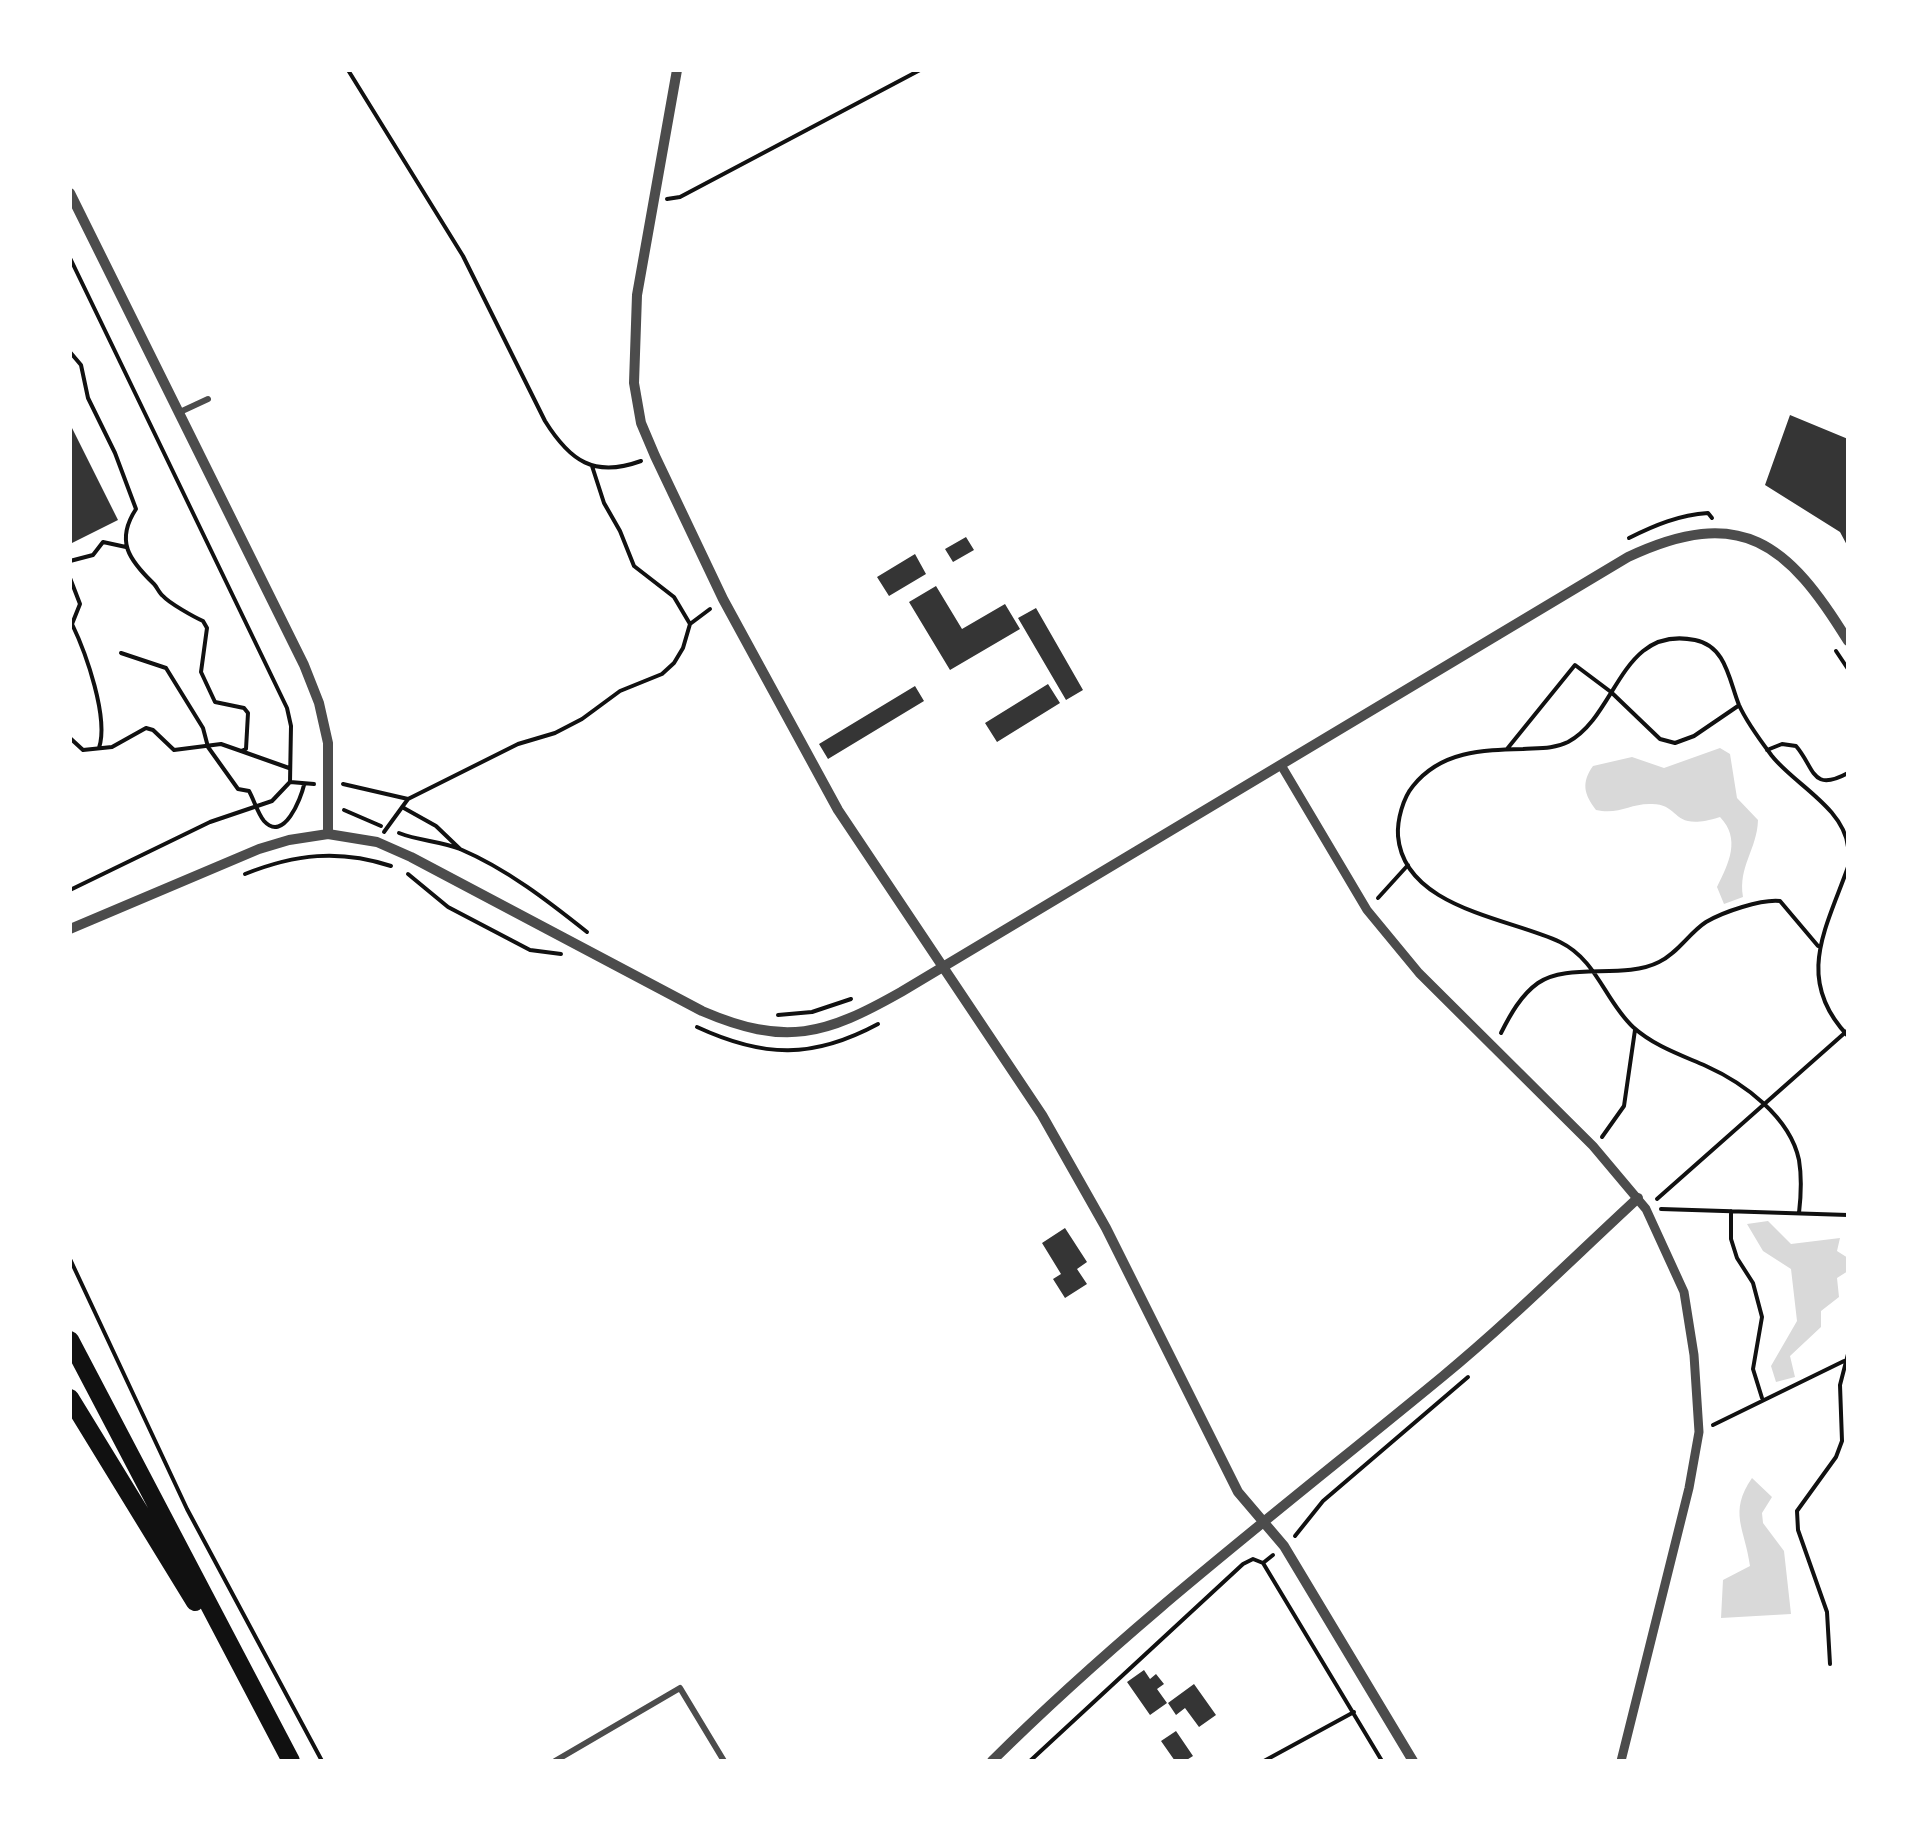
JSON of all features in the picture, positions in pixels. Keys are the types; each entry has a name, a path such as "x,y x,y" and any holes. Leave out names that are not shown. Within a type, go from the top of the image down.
{"main road":[{"path":"70,1340 291,1761"},
{"path":"70,1398 278,1737"}],"street":[{"path":"676,70 637,295 634,383 641,423 655,456 724,599 838,810 1061,1148 1106,1228 1238,1492 1284,1546 1413,1761"},
{"path":"70,193 304,665 325,730 330,781 326,802 328,834"},
{"path":"70,929 259,849 328,834 377,842 446,874 702,1011 764,1032 797,1032 830,1026 864,1013 1628,557 1678,537 1722,533 1754,540 1791,563 1817,593 1848,641"},
{"path":"1281,765 1368,910 1419,973 1594,1146 1646,1208 1684,1292 1694,1356 1699,1432 1685,1506 1621,1761"},
{"path":"992,1761 1050,1703 1262,1521 1445,1375 1638,1198"}],"lane":[{"path":"180,412 208,399"},
{"path":"555,1761 680,1688 724,1761"}],"path":[{"path":"348,70 463,256 561,447 592,466 621,468 655,456"},
{"path":"654,202 680,197 920,70"},
{"path":"70,258 287,708 291,726 290,782 272,801 210,822 70,890"},
{"path":"70,352 81,365 88,398 136,509 127,524 126,547 134,564 162,596 203,621 206,628 201,672 215,702 244,708 248,713 246,749 242,751"},
{"path":"592,466 604,503 634,566 674,597 690,624"},
{"path":"1616,545 1648,528 1691,514 1708,513 1722,533"},
{"path":"70,560 93,555 103,542 126,547"},
{"path":"70,578 80,604 72,624 88,658 95,700 103,719 104,734 99,748"},
{"path":"377,842 408,799 518,744 555,733 620,691 662,674 683,648 690,624 724,599"},
{"path":"1799,1213 1798,1157 1785,1130 1763,1104 1732,1078 1667,1050 1635,1030 1619,1012 1596,973 1581,956 1561,943 1442,898 1422,884 1408,865 1398,835 1407,794 1422,774 1446,758 1548,748 1567,742 1579,734 1626,668 1646,647 1675,637 1700,640 1718,650 1739,705 1767,750 1787,774 1833,813 1848,846"},
{"path":"1828,638 1848,669"},
{"path":"121,653 166,668 203,728 208,747 238,789 249,791 264,821 280,825 292,816 304,785"},
{"path":"1508,749 1575,665 1612,692 1660,739 1675,743 1694,736 1739,705"},
{"path":"70,738 84,750 112,747 146,728 174,750 222,744 290,768"},
{"path":"1767,750 1782,744 1796,746 1812,776 1821,780 1834,780 1848,773"},
{"path":"290,782 304,785 330,781 408,799"},
{"path":"326,802 420,842 460,850"},
{"path":"402,808 436,826 460,850 538,893 590,934"},
{"path":"242,875 300,856 332,853 364,857 405,872 448,907 530,950 563,954"},
{"path":"1368,910 1408,865"},
{"path":"1848,867 1818,946 1816,972 1826,1008 1848,1036"},
{"path":"1493,1050 1511,1012 1540,981 1566,974 1656,964 1678,950 1706,922 1765,900 1780,901 1818,946"},
{"path":"764,1014 812,1012 862,994"},
{"path":"683,1019 735,1042 791,1051 852,1038 884,1020"},
{"path":"1594,1146 1624,1106 1635,1030"},
{"path":"1646,1208 1848,1215"},
{"path":"1731,1211 1731,1239 1737,1258 1753,1283 1762,1318 1752,1369 1762,1398"},
{"path":"70,1259 186,1509 322,1761"},
{"path":"1699,1432 1847,1358"},
{"path":"1830,1664 1827,1612 1798,1530 1797,1511 1836,1457 1842,1442 1840,1385 1847,1358"},
{"path":"1030,1761 1229,1576 1253,1559 1263,1563 1382,1761"},
{"path":"1264,1761 1354,1712"}],"shaded area":[{"path":"1720,748 1730,754 1737,798 1758,820 1743,876 1743,897 1724,904 1717,887 1729,860 1731,842 1720,817 1692,822 1652,804 1596,810 1585,788 1593,766 1632,757 1664,768"},
{"path":"1768,1221 1791,1244 1840,1238 1837,1251 1848,1258 1848,1271 1837,1278 1839,1297 1821,1311 1821,1327 1790,1356 1795,1377 1776,1382 1771,1366 1797,1321 1791,1269 1763,1251 1747,1224"},
{"path":"1752,1478 1772,1497 1762,1513 1763,1523 1784,1551 1791,1614 1721,1618 1723,1580 1750,1566 1740,1511"}],"building":[{"path":"1790,415 1848,439 1848,547 1840,532 1765,485"},
{"path":"70,424 118,520 70,544"},
{"path":"966,537 974,550 953,562 945,549"},
{"path":"915,554 926,574 889,596 877,577"},
{"path":"936,586 962,629 1005,604 1020,629 950,670 909,602"},
{"path":"1036,608 1083,690 1066,700 1018,618"},
{"path":"1048,684 1060,703 997,742 985,723"},
{"path":"915,686 924,701 828,759 819,744"},
{"path":"1065,1228 1087,1262 1077,1269 1087,1284 1065,1298 1053,1279 1061,1274 1042,1243"},
{"path":"1144,1670 1150,1679 1156,1674 1164,1684 1157,1689 1167,1703 1150,1715 1127,1682"},
{"path":"1194,1684 1216,1715 1199,1727 1185,1708 1176,1715 1168,1703"},
{"path":"1176,1731 1193,1756 1185,1761 1175,1761 1161,1741"}]}
